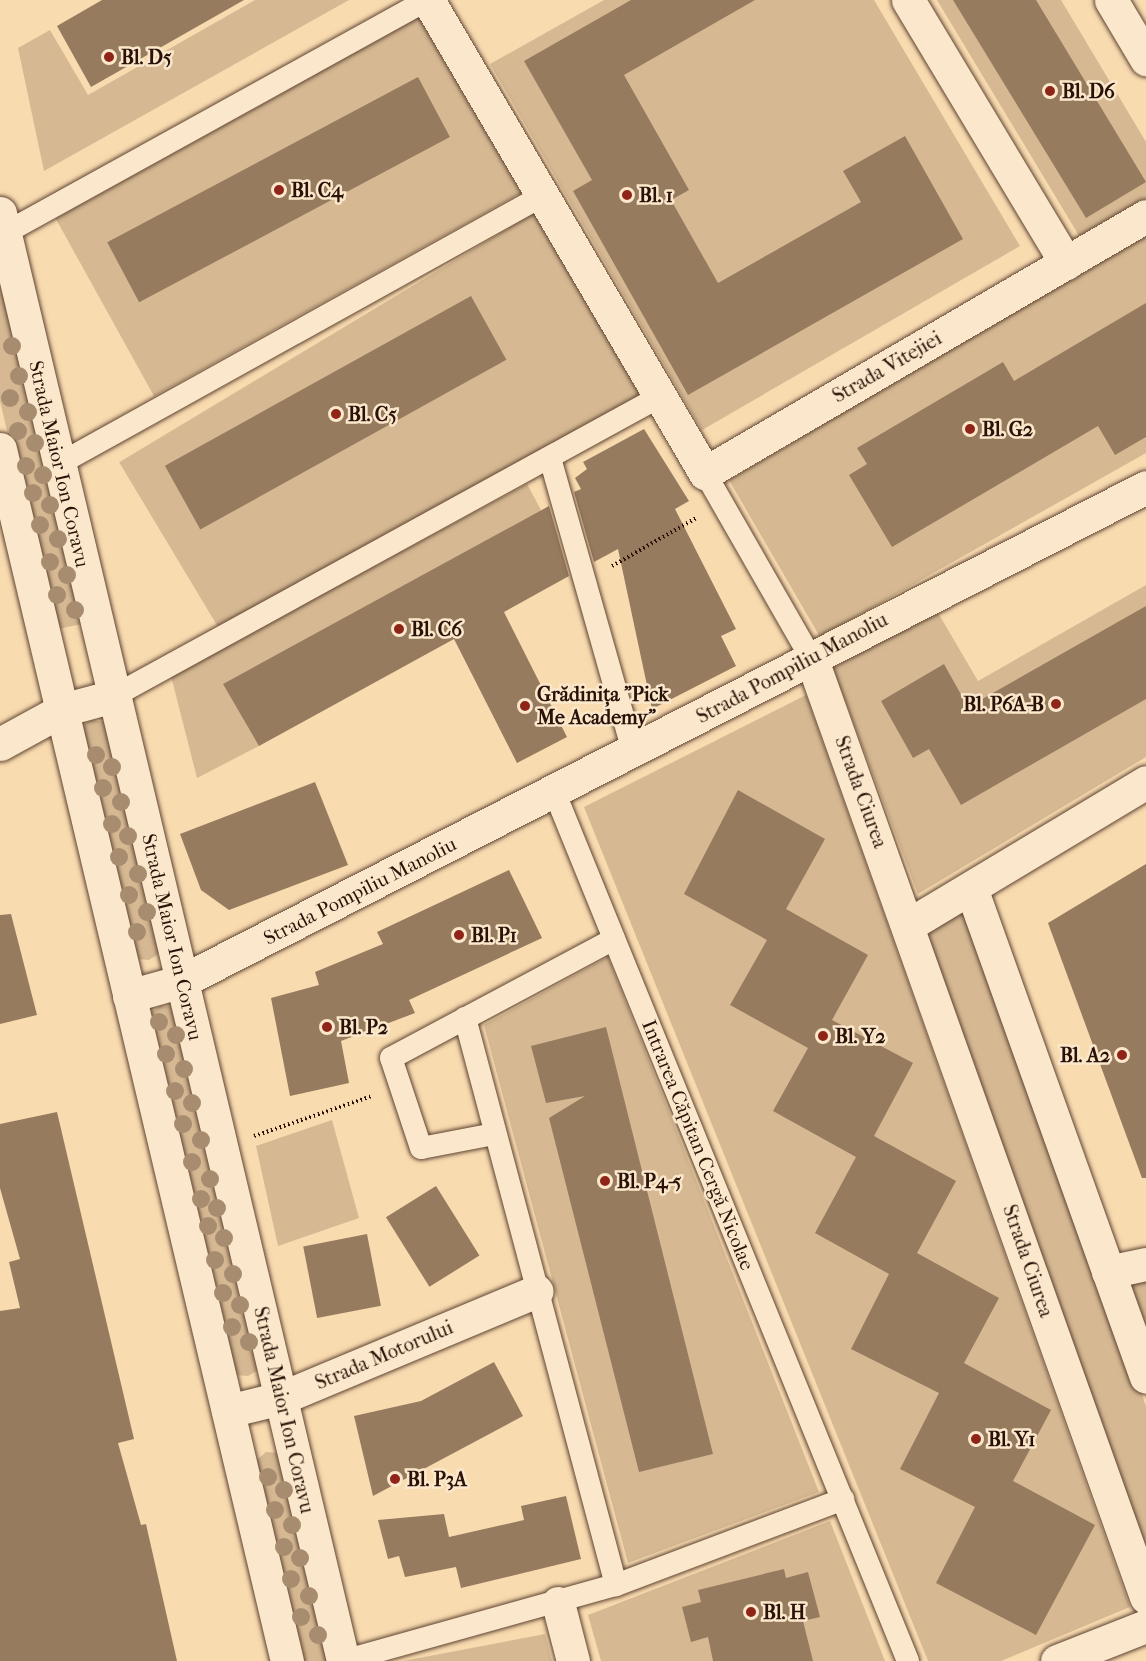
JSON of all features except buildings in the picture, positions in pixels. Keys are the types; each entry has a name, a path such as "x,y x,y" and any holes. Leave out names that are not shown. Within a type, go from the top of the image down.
{"street":[{"path":"428,0 540,197 705,473"},
{"path":"908,0 1066,263"},
{"path":"1111,0 1146,59"},
{"name":"Strada Vitejiei","path":"705,473 1146,216"},
{"name":"Strada Maior Ion Coravu","path":"2,223 343,1661"},
{"path":"0,449 287,1661"},
{"name":"Strada Pompiliu Manoliu","path":"129,996 182,981 1146,487"},
{"name":"Strada Ciurea","path":"812,660 910,924 1146,1597"},
{"path":"0,744 62,710 114,696"},
{"path":"910,924 1146,782"},
{"path":"971,888 1146,1376"},
{"path":"1108,1272 1146,1264"},
{"name":"Strada Motorului","path":"228,1411 281,1398 537,1291"},
{"path":"558,1603 573,1661"},
{"path":"1057,1661 1146,1626"}],"lane":[{"path":"2,223 428,0"},
{"path":"59,464 540,197"},
{"path":"114,696 659,397"},
{"path":"550,458 633,751"},
{"path":"705,473 812,660"},
{"name":"Intrarea Căpitan Cergă Nicolae","path":"554,791 909,1661"},
{"path":"494,1134 421,1148 389,1065 397,1052 614,939"},
{"path":"465,1018 494,1134 616,1585"},
{"path":"343,1661 616,1585 843,1499"}],"path":[{"path":"585,582 723,502"},
{"path":"222,1147 385,1092"}],"shaded area":[{"path":"255,0 349,0 44,171 18,48 50,30 88,95"},
{"path":"604,0 874,0 1020,246 702,430 490,64"},
{"name":"Bl. D6","path":"937,0 1061,0 1146,142 1146,199 1081,239"},
{"path":"423,15 521,193 154,396 56,219"},
{"path":"534,213 643,394 228,643 119,462"},
{"path":"1146,234 1146,453 820,637 729,480"},
{"path":"0,261 86,623 54,630 0,401"},
{"path":"527,484 541,510 259,746 197,778 171,676"},
{"path":"1146,585 1146,757 918,894 833,668 937,611 978,681"},
{"path":"806,695 1130,1607 1001,1661 928,1661 584,807"},
{"path":"91,720 105,722 160,953 149,960 136,959 81,728"},
{"path":"968,905 1146,1406 1146,1564 926,929"},
{"path":"608,957 819,1492 628,1563 484,1025"},
{"path":"160,1006 174,1007 260,1369 248,1376 234,1375 149,1014"},
{"path":"332,1120 359,1218 278,1246 256,1146"},
{"path":"1146,1271 1146,1354 1118,1277"},
{"path":"266,1452 279,1453 332,1661 299,1661 252,1464"},
{"path":"830,1521 885,1661 601,1661 588,1615"},
{"path":"545,1634 552,1661 403,1661"}],"place":[{"name":"Bl. D5","path":"109,57"},
{"name":"Bl. D6","path":"1050,91"},
{"name":"Bl. C4","path":"279,190"},
{"name":"Bl. 1","path":"627,195"},
{"name":"Bl. C5","path":"336,414"},
{"name":"Bl. G2","path":"970,429"},
{"name":"Bl. C6","path":"399,629"},
{"name":"Bl. P6A-B","path":"1056,704"},
{"name":"Grădinița \"Pick Me Academy\"","path":"525,706"},
{"name":"Bl. P1","path":"459,935"},
{"name":"Bl. P2","path":"327,1027"},
{"name":"Bl. Y2","path":"823,1036"},
{"name":"Bl. A2","path":"1122,1055"},
{"name":"Bl. P4-5","path":"605,1181"},
{"name":"Bl. Y1","path":"976,1439"},
{"name":"Bl. P3A","path":"395,1479"},
{"name":"Bl. H","path":"751,1612"}]}
